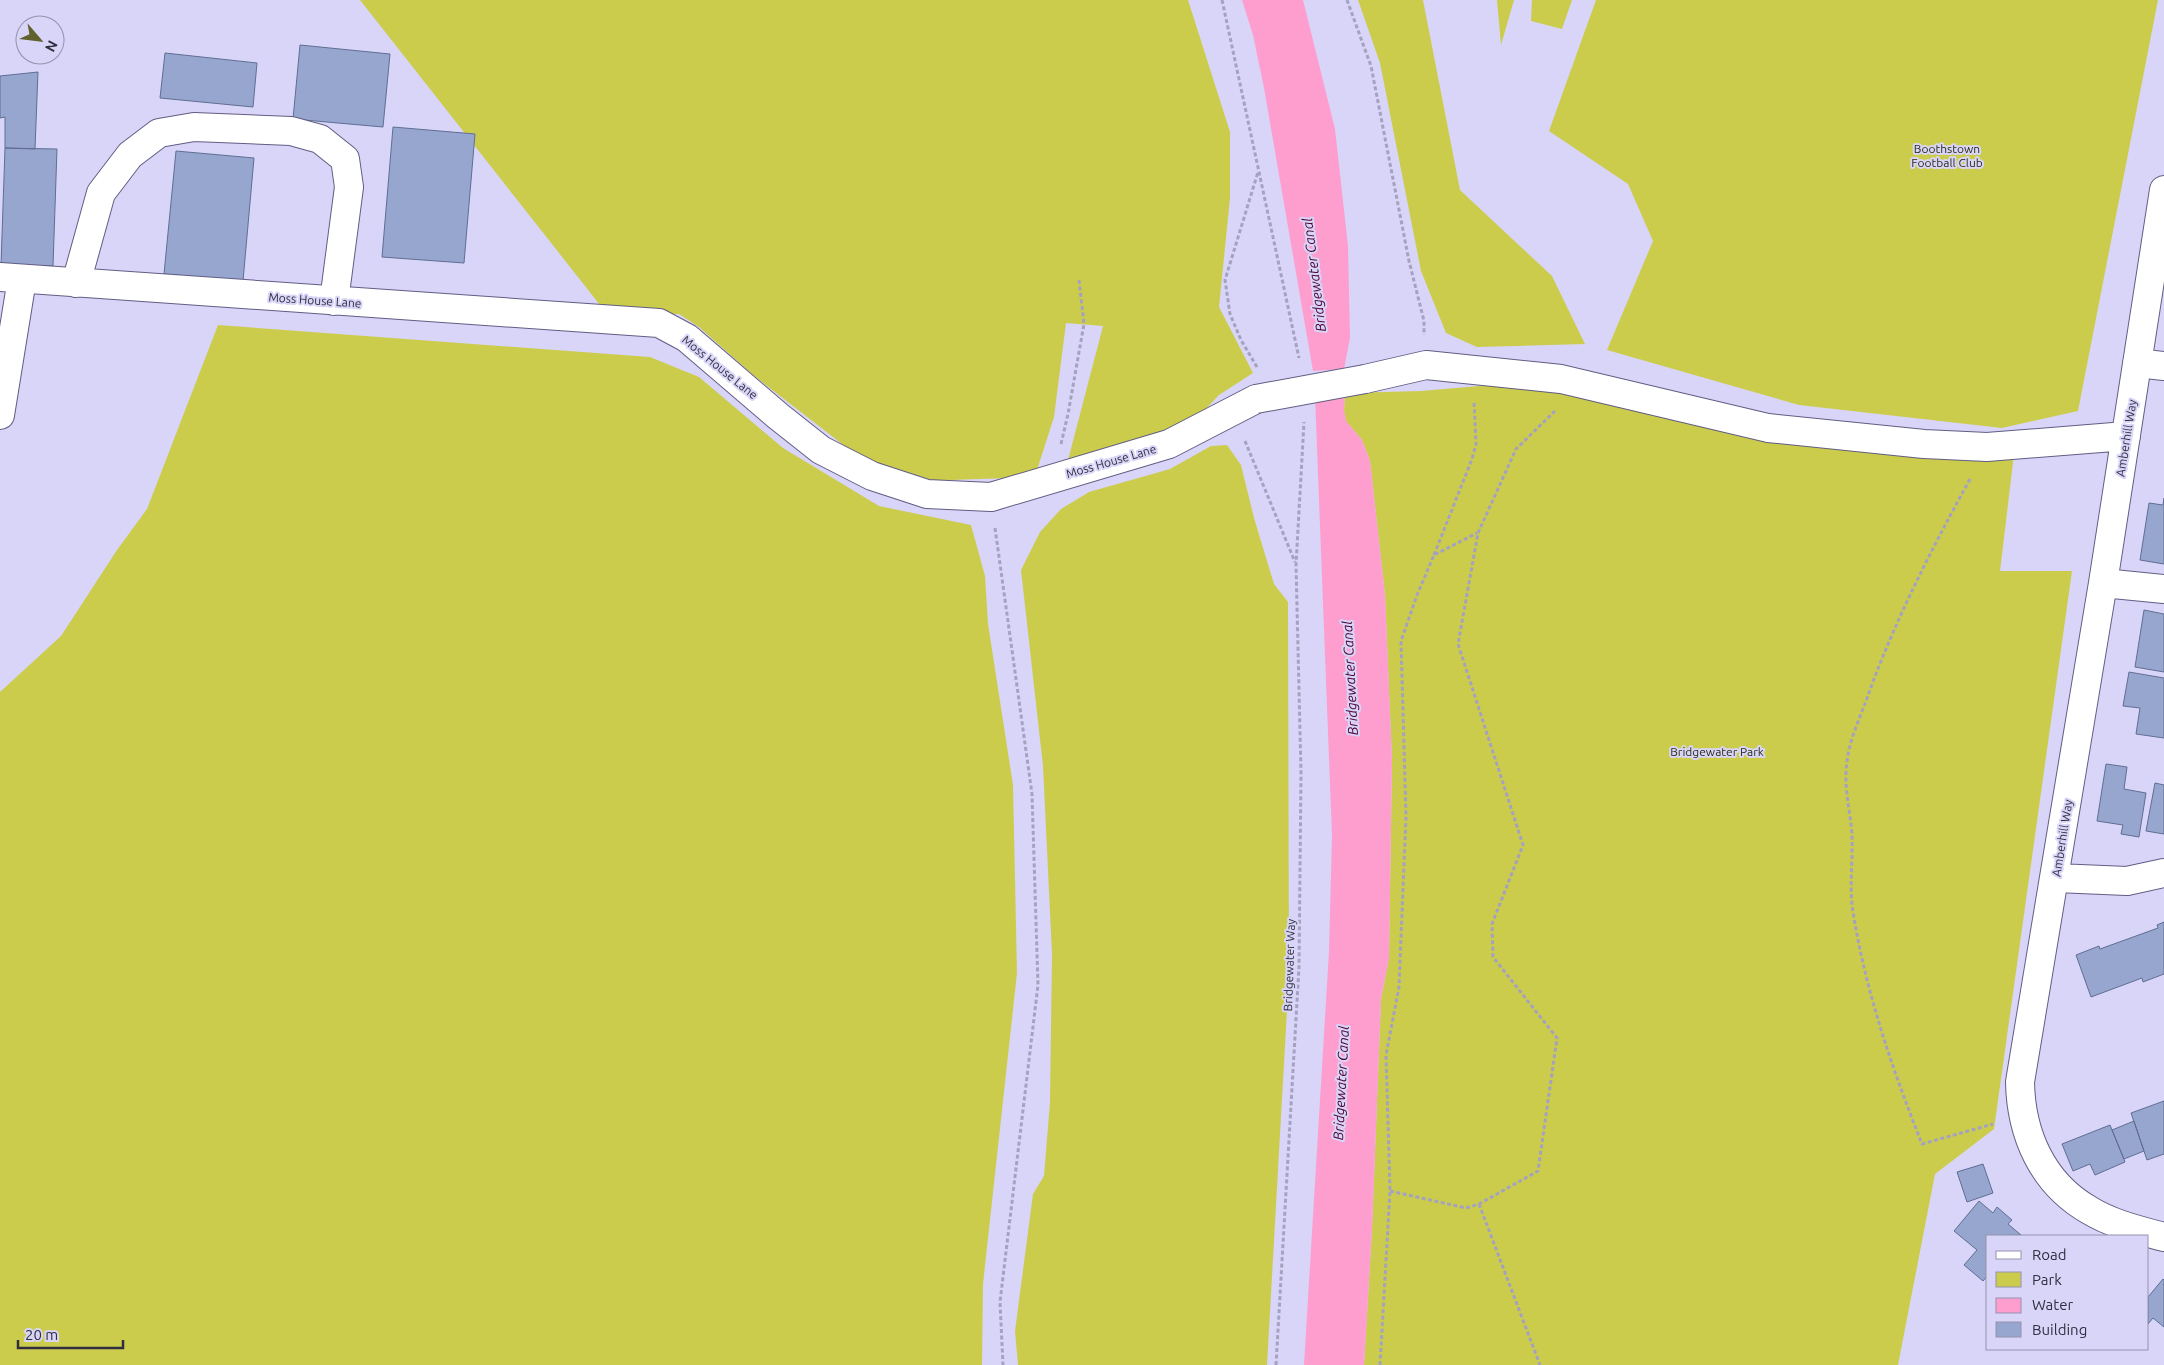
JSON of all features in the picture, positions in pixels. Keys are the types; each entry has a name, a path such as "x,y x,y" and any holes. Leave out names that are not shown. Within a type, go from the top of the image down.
{"street":[{"path":"76,283 101,193 130,155 159,133 194,127 291,130 320,139 345,159 349,187 334,301"},
{"name":"Amberhill Way","path":"2164,190 2056,878 2020,1082 2022,1115 2036,1154 2050,1177 2068,1196 2090,1211 2118,1224 2164,1237"},
{"name":"Moss House Lane","path":"11,278 660,323 687,338 821,450 872,476 927,494 991,497 1169,444 1256,399 1365,379 1426,365 1561,379 1768,428 1924,444 1987,447 2126,436"},
{"path":"0,415 11,278"},
{"path":"2138,363 2164,366"},
{"path":"2103,583 2164,589"},
{"path":"2056,878 2127,881 2164,873"}],"path":[{"path":"1222,0 1300,361"},
{"path":"1347,0 1371,66 1409,261 1424,320 1426,365"},
{"path":"1052,478 1068,414 1084,324 1079,280"},
{"path":"1380,1365 1390,1190 1386,1055 1399,987 1406,816 1401,641 1417,595 1472,459 1476,444 1474,370"},
{"path":"1390,1190 1466,1208 1479,1204 1538,1171 1557,1038 1493,957 1492,924 1523,845 1458,644 1478,533 1516,449 1583,384"},
{"name":"Bridgewater Way","path":"1276,1365 1299,967 1302,773 1296,565 1304,419"},
{"path":"1987,447 1941,532 1901,615 1874,679 1851,743 1846,762 1846,780 1852,835 1853,912 1874,1010 1894,1073 1922,1144 2022,1115"},
{"path":"991,497 1032,794 1038,985 1000,1302 1004,1365"},
{"path":"1434,555 1478,533"},
{"path":"1479,1204 1540,1365"}],"green space":[{"path":"360,0 1188,0 1230,132 1230,198 1219,307 1253,373 1219,395 1198,417 1169,436 1067,464 1103,326 1066,323 1054,417 1037,470 1009,478 922,481 897,475 846,447 753,375 699,327 679,314 607,314"},
{"path":"1358,0 1423,0 1460,190 1552,276 1585,344 1477,347 1446,333 1421,271 1380,63"},
{"path":"1497,0 1514,0 1501,45"},
{"path":"1532,0 1572,0 1562,29 1531,21"},
{"name":"Boothstown Football Club","path":"1596,0 2158,0 2078,411 2002,428 1799,405 1607,350 1653,241 1628,184 1549,131"},
{"path":"218,325 650,357 699,377 783,448 879,506 971,525 985,576 988,624 1013,785 1017,973 983,1284 982,1365 0,1365 0,692 61,636 117,550 147,509"},
{"name":"Bridgewater Park","path":"1561,379 1768,428 2015,446 2000,571 2072,571 1994,1129 1935,1174 1898,1365 1364,1365 1372,1229 1381,999 1389,958 1392,760 1385,595 1370,461 1362,440 1346,421 1344,410 1345,393 1421,391"},
{"path":"1227,445 1241,465 1254,518 1274,584 1288,602 1289,975 1267,1365 1018,1365 1015,1331 1033,1194 1044,1176 1050,1102 1052,954 1043,766 1021,570 1040,532 1061,509 1089,492 1170,469 1211,446"}],"water":[{"name":"Bridgewater Canal","path":"1242,0 1303,0 1335,129 1348,246 1350,338 1344,369 1313,371 1264,88 1253,35"},
{"name":"Bridgewater Canal","path":"1345,393 1344,410 1346,421 1362,440 1370,461 1385,595 1392,760 1389,958 1381,999 1372,1229 1364,1365 1304,1365 1329,951 1332,836 1315,396"}],"building":[{"path":"300,45 390,54 383,127 293,119"},
{"path":"165,53 257,63 253,107 160,98"},
{"path":"38,72 35,149 5,148 5,117 0,118 0,76"},
{"path":"393,127 475,134 464,263 382,257"},
{"path":"5,148 57,149 53,266 1,265"},
{"path":"176,151 254,158 243,281 164,274"},
{"path":"2164,498 2164,564 2140,560 2149,503 2163,505"},
{"path":"2144,610 2164,614 2164,672 2135,667"},
{"path":"2129,672 2164,678 2164,738 2136,734 2140,708 2123,706"},
{"path":"2106,764 2127,767 2124,789 2146,793 2139,837 2121,834 2123,825 2097,821"},
{"path":"2155,783 2164,785 2164,834 2146,831"},
{"path":"2164,922 2164,974 2143,982 2142,978 2091,997 2076,955 2099,946 2100,949 2158,928 2157,925"},
{"path":"2164,1101 2164,1154 2147,1160 2131,1113"},
{"path":"2134,1121 2144,1151 2124,1159 2112,1130"},
{"path":"2110,1125 2125,1162 2095,1175 2090,1164 2073,1171 2062,1144"},
{"path":"1983,1164 1993,1193 1967,1202 1957,1172"},
{"path":"1979,1201 1993,1213 1997,1207 2012,1220 2008,1224 2021,1235 1986,1235 1986,1277 1983,1281 1964,1265 1977,1250 1954,1231"},
{"path":"2163,1279 2164,1327 2153,1318 2149,1323 2149,1296"}]}
